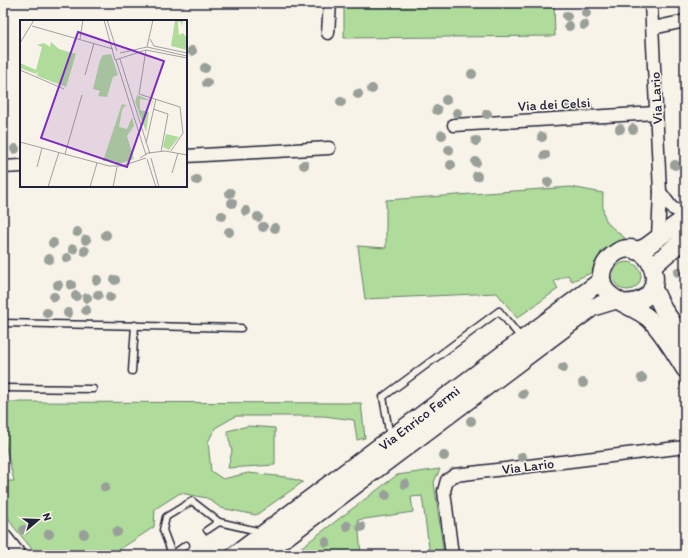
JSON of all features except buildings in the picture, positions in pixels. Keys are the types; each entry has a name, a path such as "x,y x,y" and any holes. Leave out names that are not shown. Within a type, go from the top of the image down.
{"street":[{"path":"328,34 330,3"},
{"name":"Via Lario","path":"651,3 660,192 658,238"},
{"path":"653,28 685,21"},
{"name":"Via dei Celsi","path":"454,125 656,113"},
{"path":"187,156 329,148"},
{"path":"3,167 20,166"},
{"path":"660,192 672,208 685,214"},
{"path":"637,251 646,247 685,218"},
{"path":"653,266 685,238"},
{"path":"620,301 633,303 642,300 653,288 655,278 653,266 648,258 637,251 628,250 612,255 605,264 602,280 605,290 612,297 648,317 685,369"},
{"name":"Via Enrico Fermi","path":"235,555 523,341 602,280"},
{"path":"653,288 663,309 685,341"},
{"name":"Via Enrico Fermi","path":"262,555 574,320 593,307 620,301"},
{"name":"Via Lario","path":"452,555 444,491 447,480 455,475 685,447"},
{"path":"3,534 20,555"}],"lane":[{"path":"390,440 383,397 473,330 499,311 523,341"},
{"path":"3,323 241,328"},
{"path":"132,371 135,325"},
{"path":"3,388 93,390"},
{"path":"186,545 172,554 163,530 166,517 192,501 219,522 265,533"},
{"path":"207,530 219,522"}],"green space":[{"path":"344,3 554,3 555,36 344,38"},
{"path":"571,187 603,193 603,209 606,219 613,228 625,238 613,246 602,250 591,273 572,281 568,275 554,281 558,289 517,318 497,293 365,299 358,246 386,248 386,200"},
{"path":"627,262 637,266 641,276 637,286 627,290 617,286 613,276 617,266"},
{"path":"3,402 361,403 365,438 357,440 354,420 324,416 236,416 215,428 208,442 211,471 223,479 248,473 286,477 303,482 256,515 221,508 207,498 180,493 155,509 154,527 111,555 99,550 93,555 37,555 13,526 3,508 3,481 14,481 5,443 3,442"},
{"path":"248,426 275,428 275,465 228,468 232,451 227,431"},
{"path":"440,469 434,482 444,555 430,555 422,496 411,497 413,512 358,520 361,555 291,555 397,475"}]}
